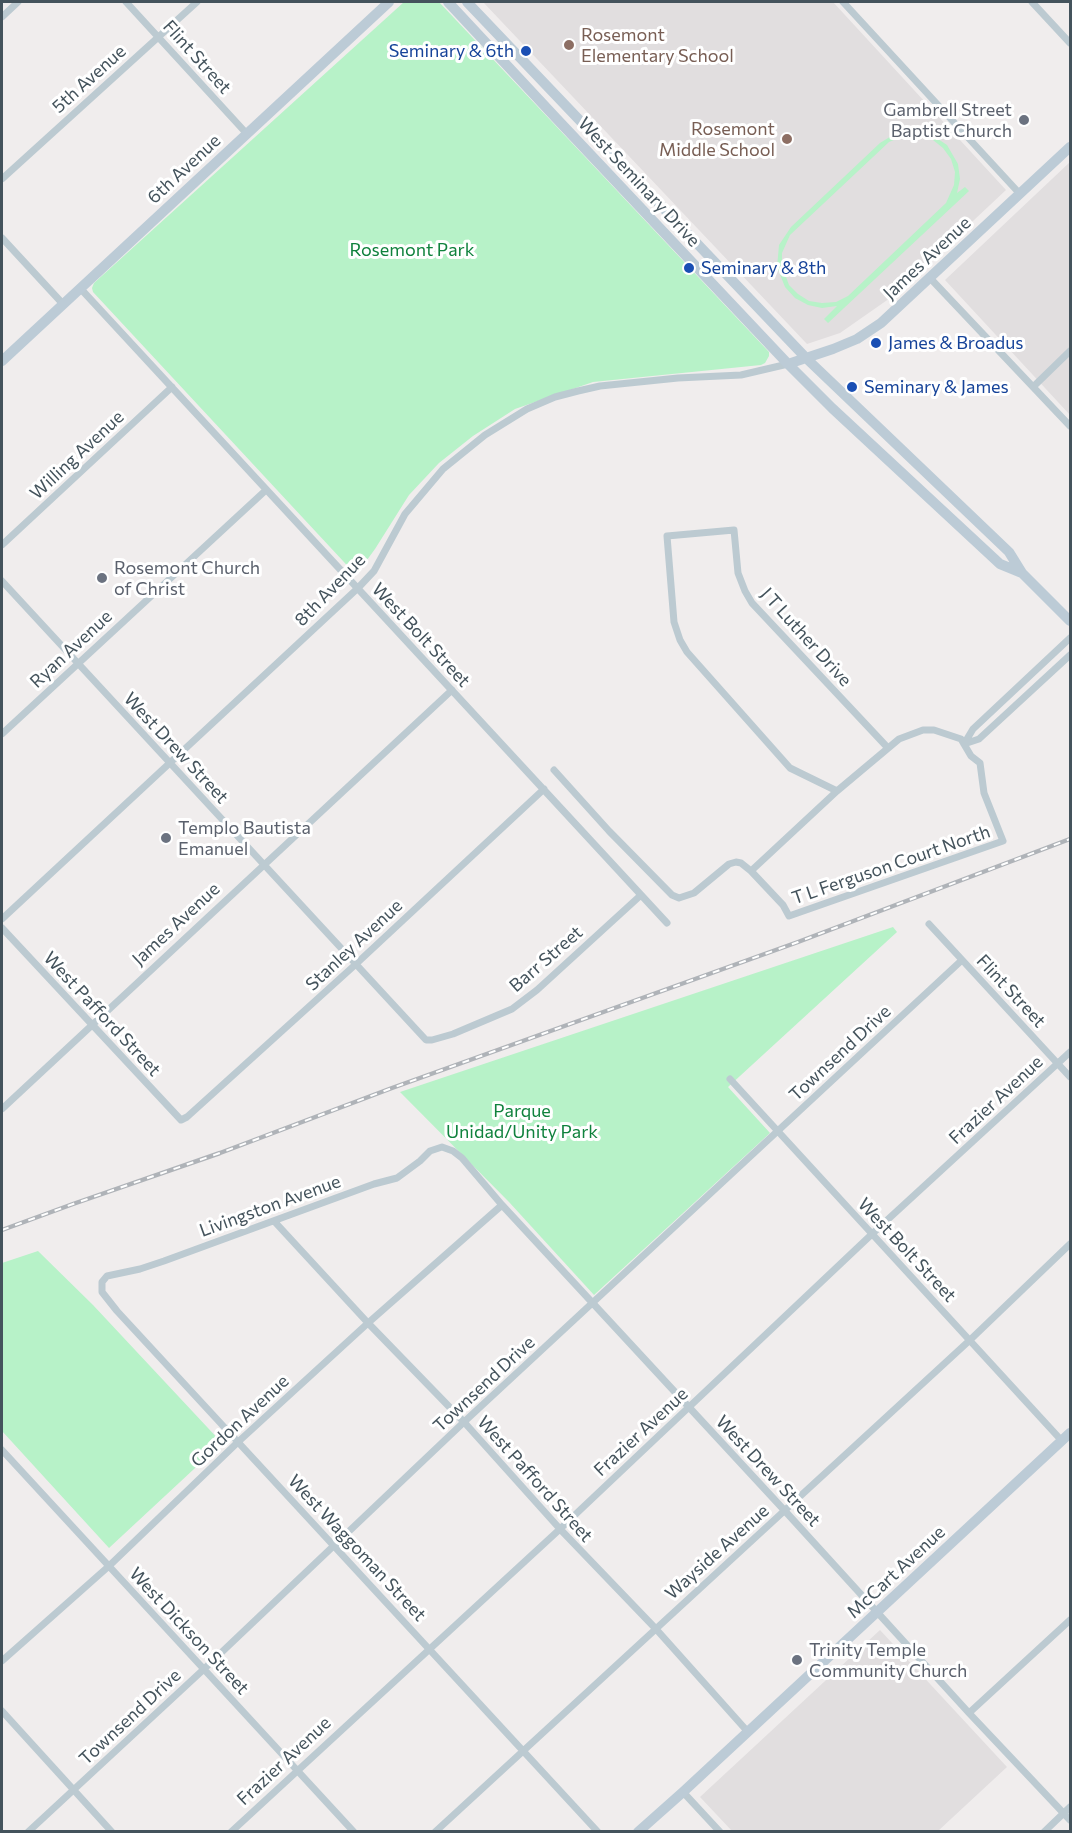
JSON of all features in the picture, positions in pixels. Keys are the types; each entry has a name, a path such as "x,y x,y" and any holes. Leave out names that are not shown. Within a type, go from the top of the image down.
{"main road":[{"name":"6th Avenue","path":"2,361 389,2"},
{"name":"West Seminary Drive","path":"448,2 832,408 1000,564 1022,573"},
{"name":"West Seminary Drive","path":"467,2 807,359 1009,552 1022,573 1071,621"},
{"path":"556,118 568,107"},
{"name":"James Avenue","path":"788,364 857,339 880,323 1071,147"},
{"path":"694,264 706,254"},
{"name":"McCart Avenue","path":"638,1832 1066,1437"}],"street":[{"path":"2,16 18,2"},
{"name":"Flint Street","path":"126,2 247,134"},
{"name":"5th Avenue","path":"2,179 197,2"},
{"path":"1032,2 1071,43"},
{"path":"848,3 1020,194"},
{"path":"2,238 63,304"},
{"path":"930,278 1071,426"},
{"name":"West Bolt Street","path":"80,288 667,922"},
{"path":"1033,387 1071,351"},
{"name":"8th Avenue","path":"2,919 358,588 374,571 405,514 443,469 485,435 527,409 555,397 600,386 678,378 741,375 788,364"},
{"name":"Willing Avenue","path":"2,545 172,387"},
{"name":"Ryan Avenue","path":"2,734 267,490"},
{"name":"J T Luther Drive","path":"837,791 790,768 687,652 674,622 667,536 734,530 738,573 752,603 888,748"},
{"name":"West Drew Street","path":"2,581 426,1040"},
{"path":"964,744 974,729 1071,638"},
{"path":"964,744 979,739 1071,655"},
{"path":"1036,670 1044,679"},
{"name":"James Avenue","path":"2,1109 452,690"},
{"path":"554,770 609,831 672,895 679,898 694,893 729,864 741,863 751,871 837,791 898,739 923,729 948,734 961,739 964,744"},
{"name":"T L Ferguson Court North","path":"751,871 783,905 789,916 1003,841 984,793 980,764 971,756 964,744"},
{"name":"Stanley Avenue","path":"181,1120 356,964 544,789"},
{"name":"Barr Street","path":"426,1040 453,1034 512,1009 537,990 641,895"},
{"name":"Flint Street","path":"929,924 1071,1077"},
{"name":"West Pafford Street","path":"2,928 181,1120"},
{"name":"Townsend Drive","path":"28,1832 204,1669 464,1422 962,960"},
{"name":"Frazier Avenue","path":"231,1832 560,1529 872,1234 1071,1052"},
{"name":"West Bolt Street","path":"730,1079 970,1341 1066,1437"},
{"name":"West Drew Street","path":"442,1146 462,1158 502,1205 969,1713 1071,1820"},
{"name":"Livingston Avenue","path":"102,1282 106,1276 164,1261 374,1184 397,1178 430,1151 442,1146"},
{"name":"Gordon Avenue","path":"2,1661 109,1566 238,1442 368,1323 502,1205"},
{"name":"West Pafford Street","path":"274,1221 464,1422 748,1732"},
{"name":"Wayside Avenue","path":"435,1832 970,1341 1071,1244"},
{"name":"West Waggoman Street","path":"102,1282 102,1292 117,1311 598,1832"},
{"name":"West Dickson Street","path":"2,1450 354,1832"},
{"path":"2,1465 9,1458"},
{"path":"969,1713 1071,1620"},
{"path":"2,1711 112,1832"},
{"path":"683,1792 720,1832"},
{"path":"1044,1832 1071,1807"}],"shaded area":[{"name":"Rosemont Middle School","path":"483,2 833,2 1006,190 893,296 840,333 807,344"},
{"path":"1070,162 1070,415 945,280"},
{"path":"880,1630 1007,1767 938,1831 732,1831 700,1797"}],"green space":[{"name":"Rosemont Park","path":"404,2 439,2 769,352 769,356 761,365 593,382 515,409 473,436 439,463 409,495 356,575 93,292 92,288 94,283"},
{"path":"907,131 929,133 947,145 958,164 960,179 957,193 965,187 969,191 828,323 824,319 837,306 822,308 808,305 795,298 785,287 777,267 779,245 791,227 880,143 893,135","holes":["914,135 933,140 951,159 955,172 954,185 946,203 848,296 836,302 822,303 809,301 798,294 789,285 782,266 782,253 790,235 889,142"]},
{"name":"Parque Unidad/Unity Park","path":"893,927 897,932 728,1087 770,1133 594,1295 509,1202 400,1092"},
{"path":"38,1251 93,1305 222,1443 109,1548 2,1431 2,1263"}],"railway":[{"path":"2,1230 798,942 1070,839"}],"place":[{"name":"Rosemont Elementary School","path":"569,45"},
{"name":"Seminary & 6th","path":"526,51"},
{"name":"Gambrell Street Baptist Church","path":"1024,120"},
{"name":"Rosemont Middle School","path":"787,139"},
{"name":"Seminary & 8th","path":"689,268"},
{"name":"James & Broadus","path":"876,343"},
{"name":"Seminary & James","path":"852,387"},
{"name":"Rosemont Church of Christ","path":"102,578"},
{"name":"Templo Bautista Emanuel","path":"166,838"},
{"name":"Trinity Temple Community Church","path":"797,1660"}]}
